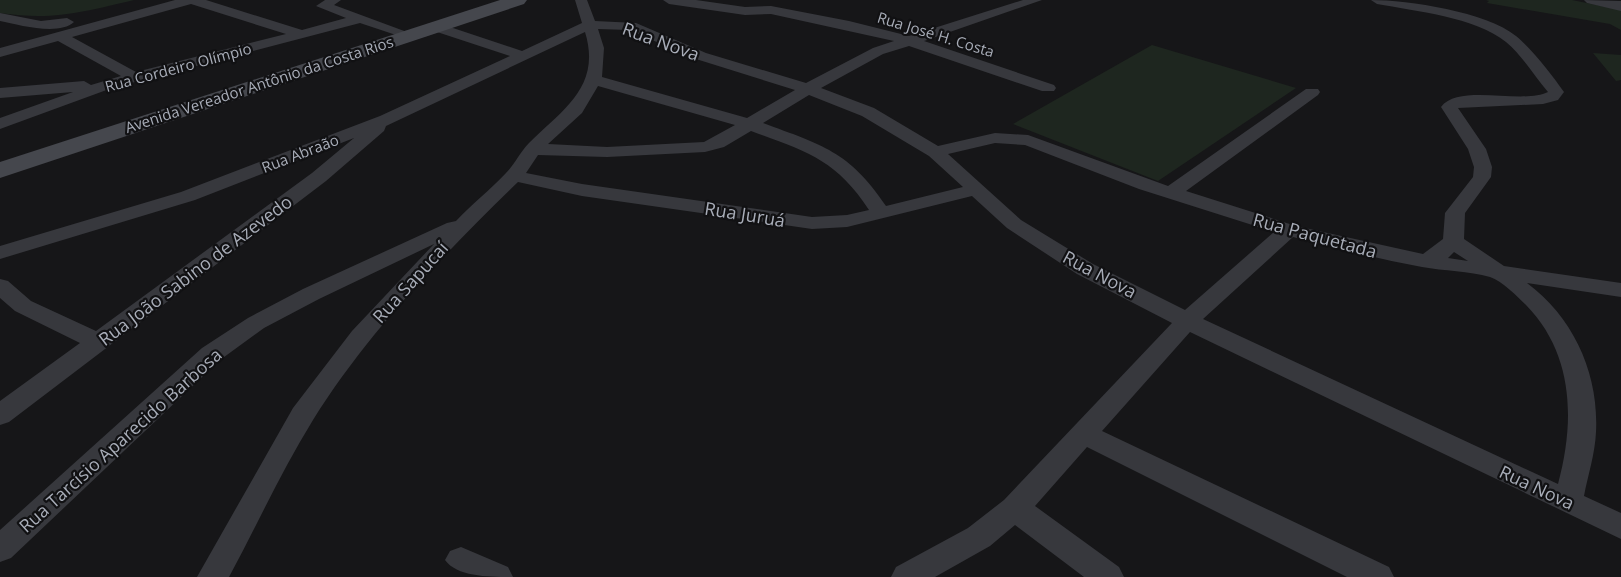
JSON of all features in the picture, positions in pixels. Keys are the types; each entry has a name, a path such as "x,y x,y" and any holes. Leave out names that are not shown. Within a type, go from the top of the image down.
{"main road":[{"name":"Avenida Vereador Antônio da Costa Rios","path":"0,170 518,0"}],"street":[{"path":"0,53 57,35 76,25 156,0"},
{"path":"0,17 40,24 76,25 189,0"},
{"path":"194,0 302,34"},
{"path":"335,0 323,6 408,35"},
{"name":"Rua Sapucaí","path":"213,577 302,415 361,336 466,220 514,176 533,149 576,109 594,80 597,48 581,0"},
{"name":"Rua José H. Costa","path":"669,0 745,11 771,10 849,25 908,40 1048,88"},
{"path":"771,10 790,0"},
{"path":"533,149 607,152 689,149 718,143 808,89 878,51 1036,0"},
{"path":"1377,0 1453,17 1503,34 1511,39 1556,92 1556,95 1543,99 1457,102 1449,107 1477,149 1483,167 1482,177 1455,213 1453,242 1441,253 1426,261"},
{"path":"1592,0 1621,6"},
{"name":"Rua Cordeiro Olímpio","path":"0,124 133,77 359,19"},
{"name":"Rua Abraão","path":"0,253 188,196 386,120 589,25"},
{"name":"Rua Nova","path":"589,25 631,26 700,56 808,89 868,112 934,152 1014,224 1085,269 1187,321 1621,527"},
{"path":"436,27 524,56"},
{"path":"57,35 133,77"},
{"path":"0,39 31,43"},
{"path":"594,80 665,98 751,125 807,146 843,166 861,184 880,211"},
{"path":"0,93 106,85"},
{"path":"1171,193 1312,92"},
{"name":"Rua João Sabino de Azevedo","path":"0,415 319,177 369,137 386,120"},
{"name":"Rua Paquetada","path":"934,152 995,138 1016,138 1171,193 1289,230 1366,250 1499,273 1621,290"},
{"name":"Rua Juruá","path":"514,176 582,190 792,222 829,224 975,190"},
{"name":"Rua Tarcísio Aparecido Barbosa","path":"0,549 211,354 256,323 293,303 466,220"},
{"path":"907,577 979,537 1015,508 1187,321 1289,230"},
{"path":"1453,242 1526,291 1553,317 1565,335 1576,372 1583,426 1568,501"},
{"path":"0,286 23,306 98,342"},
{"path":"1084,434 1378,577"},
{"path":"1015,508 1108,577"},
{"path":"460,560 497,577"}],"shaded area":[{"path":"0,0 134,0 68,14 36,16 0,13"},
{"path":"1486,0 1572,0 1621,10 1621,30 1610,24 1487,3 1489,1"},
{"path":"1152,45 1296,88 1158,181 1013,124"},
{"path":"1593,53 1621,55 1621,80 1616,81"}]}
